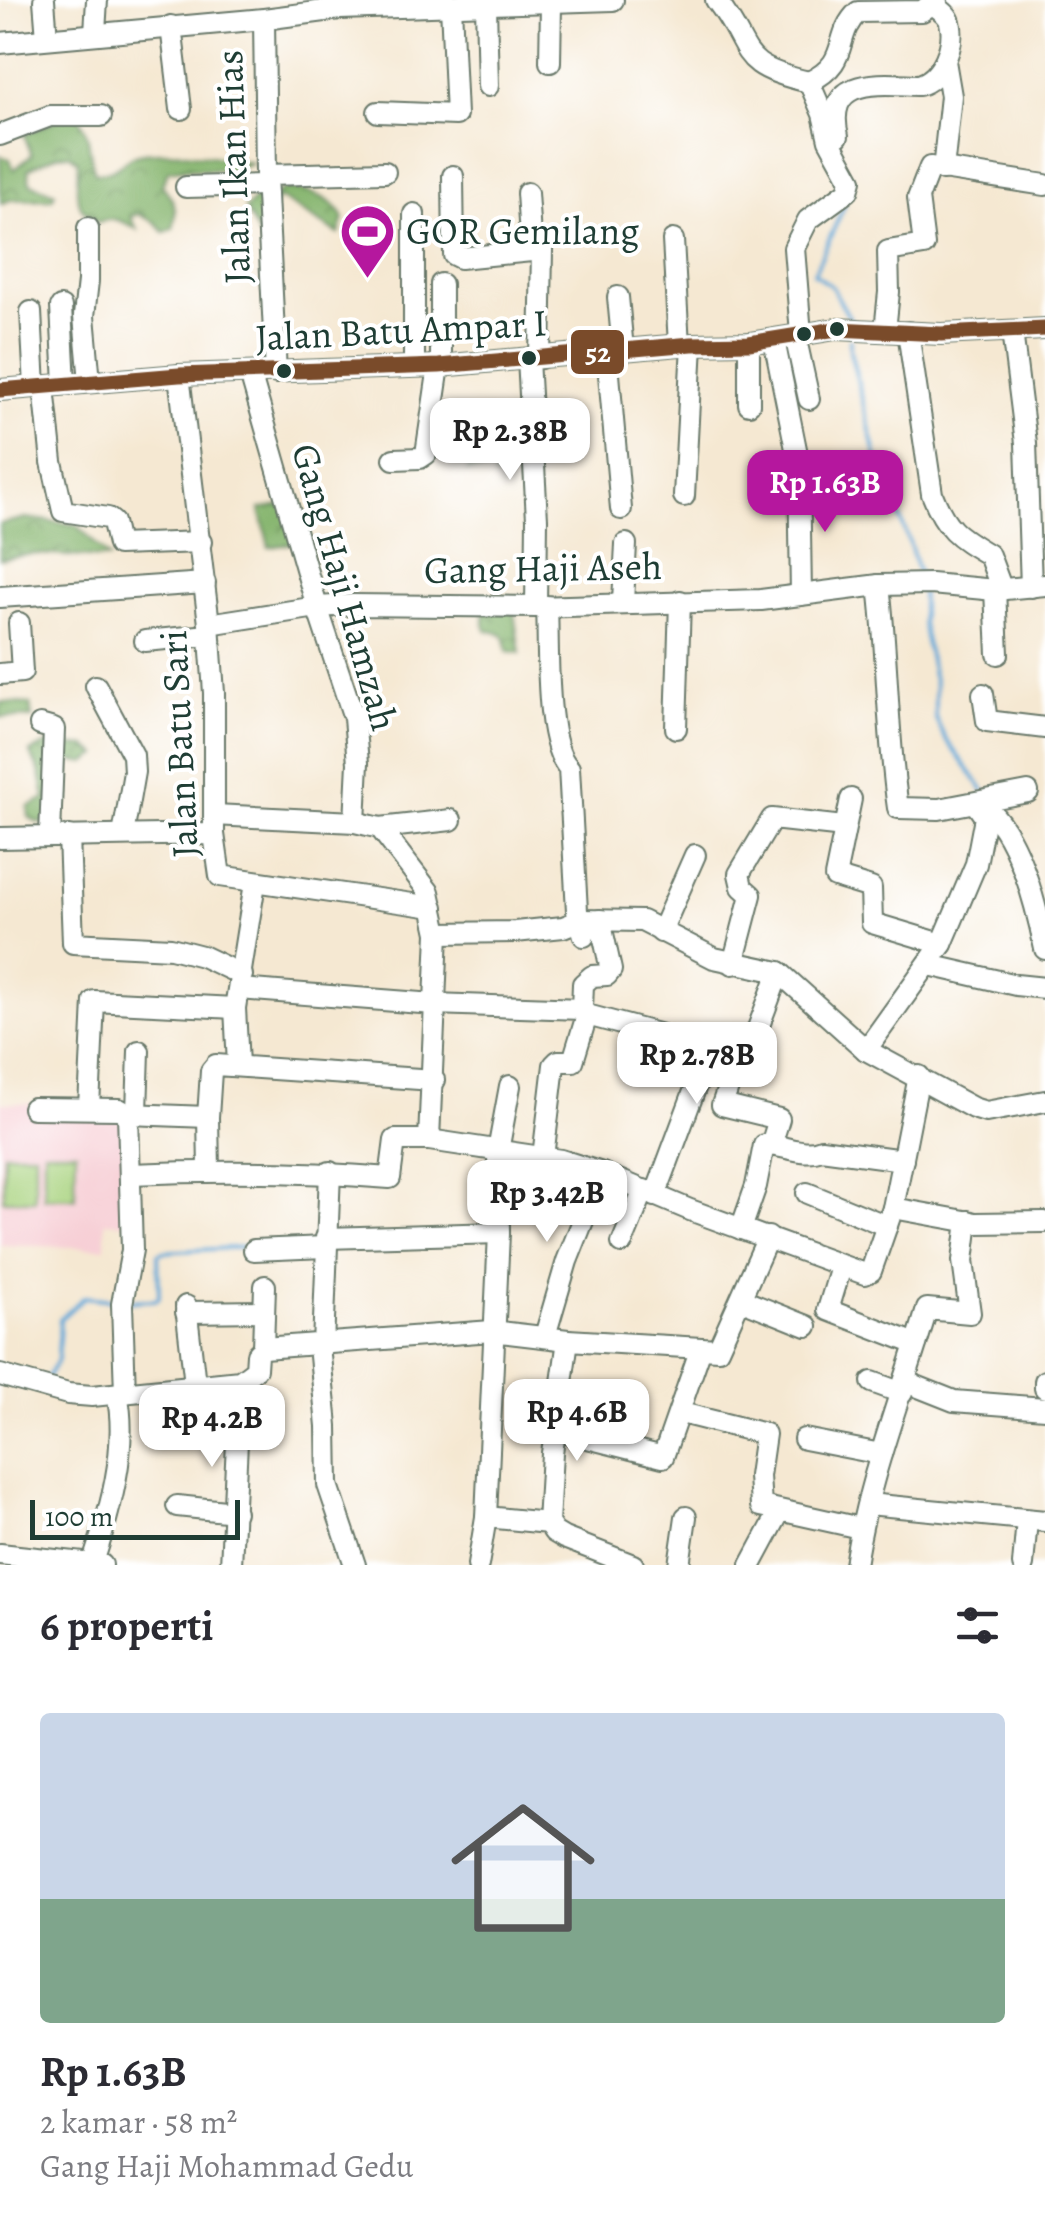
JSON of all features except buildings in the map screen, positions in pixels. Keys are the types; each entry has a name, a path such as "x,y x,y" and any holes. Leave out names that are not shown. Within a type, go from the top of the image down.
{"street":[{"path":"44,0 47,38"},
{"path":"95,32 98,0"},
{"name":"Jalan Ikan Hias","path":"0,42 264,19 357,4 551,4 612,0"},
{"path":"716,0 756,64 809,82 824,114 829,140 851,180 848,191 808,220 794,248 798,335 809,399"},
{"path":"459,3 488,86"},
{"path":"378,112 456,115 459,3"},
{"path":"550,62 551,4"},
{"path":"809,82 838,60 850,20 858,12 909,13 939,7 951,24 946,60 952,96 937,169 918,198 924,245 888,251 885,331"},
{"name":"Jalan Ikan Hias","path":"264,19 266,180 276,373"},
{"path":"172,26 181,109"},
{"path":"840,154 836,114 843,96 860,85 927,82 946,60"},
{"path":"0,135 50,116 101,116"},
{"path":"937,169 1045,186"},
{"path":"186,188 385,172"},
{"path":"453,176 454,256 542,250 534,358 541,606 554,730 563,762 568,766 577,911 592,926 610,974 592,976 583,984 584,1012 573,1061 558,1061 554,1065 544,1156"},
{"path":"527,194 531,251"},
{"path":"414,214 414,366"},
{"path":"88,228 84,316 90,382"},
{"path":"674,240 686,345 684,496"},
{"path":"394,459 420,458 426,454 440,366 441,284"},
{"path":"618,296 615,351 621,509"},
{"path":"48,386 60,307"},
{"path":"32,312 48,386 52,462 63,510 108,518 118,546 201,542"},
{"name":"Jalan Batu Ampar I","path":"0,390 179,375 440,366 749,343 836,329 1045,330"},
{"path":"1012,331 1038,586"},
{"path":"908,332 932,494 941,518 961,541 989,555 999,590 998,654"},
{"path":"774,340 799,464 801,595"},
{"path":"749,343 749,404"},
{"name":"Gang Haji Hamzah","path":"250,373 317,607 354,718 358,763 355,822"},
{"name":"Jalan Batu Sari","path":"179,375 209,629 214,692 214,825 220,876 255,884 239,990 238,1065"},
{"path":"623,602 626,544"},
{"path":"0,597 205,583"},
{"path":"879,585 887,664 889,745 898,808 916,810 1028,792"},
{"name":"Gang Haji Aseh","path":"144,641 317,607 761,600 879,585 999,590 1038,586"},
{"path":"676,728 680,601"},
{"path":"0,674 22,672 19,623"},
{"path":"96,686 133,756 134,772 123,835"},
{"path":"983,694 987,722 1045,728"},
{"path":"40,726 54,729 60,836 73,943 171,948 202,956 239,990"},
{"path":"850,799 836,877 871,888 872,922 942,944"},
{"path":"866,1050 942,944 981,848 982,801"},
{"path":"982,801 999,822 1026,872 1045,949"},
{"path":"733,964 751,895 742,887 741,866 772,819 844,827"},
{"path":"0,838 123,835 214,825 355,822 380,828 451,820"},
{"path":"380,828 429,892 438,933 429,1140"},
{"path":"661,932 694,855"},
{"path":"255,884 433,907"},
{"path":"438,933 515,932 642,921 733,964 778,972 866,1050 973,1108 986,1112 1045,1101"},
{"path":"930,965 1016,986 1045,988"},
{"path":"89,1108 94,1001 239,990 584,1012 739,1056 748,1055 778,972"},
{"path":"622,1243 649,1193 711,1046"},
{"path":"92,1564 106,1528 121,1444 123,1301 132,1250 132,1113 140,1051"},
{"path":"739,1056 722,1105 779,1119 771,1144"},
{"path":"209,1170 208,1116 214,1066 434,1080"},
{"path":"130,1174 209,1170 330,1172 391,1178 396,1140 429,1140 544,1156 602,1172 857,1274 871,1271 890,1217 919,1076"},
{"path":"478,1565 486,1516 499,1233 498,1151 510,1086"},
{"path":"34,1108 208,1116"},
{"path":"741,1228 756,1186 762,1149 771,1144 812,1153 821,1148 902,1160"},
{"path":"330,1172 321,1346 328,1484 356,1565"},
{"path":"545,1336 567,1261 602,1172"},
{"path":"806,1193 890,1217 1045,1222"},
{"path":"855,1565 860,1528 880,1454 928,1308 970,1313 963,1261 968,1221"},
{"path":"254,1250 499,1233"},
{"path":"0,1374 68,1394 121,1394 240,1380 256,1369 257,1354 263,1348 492,1331 718,1349 768,1237"},
{"path":"841,1267 828,1310 916,1344"},
{"path":"263,1348 265,1286"},
{"path":"742,1300 806,1326"},
{"path":"195,1384 186,1309 264,1311"},
{"path":"568,1340 548,1523 564,1538 632,1565"},
{"path":"556,1430 663,1456 701,1348"},
{"path":"231,1565 240,1380"},
{"path":"872,1382 954,1401 1045,1408"},
{"path":"681,1413 765,1434 759,1503 860,1528"},
{"path":"804,1439 880,1454"},
{"path":"868,1504 1036,1520 1023,1565"},
{"path":"177,1506 235,1512"},
{"path":"751,1565 780,1511"},
{"path":"486,1516 548,1523"},
{"path":"679,1565 686,1518"},
{"path":"0,1554 103,1565"}],"shaded area":[{"path":"0,1103 128,1106 125,1223 105,1222 105,1248 0,1245"}],"green space":[{"path":"74,112 87,135 95,173 110,171 136,155 157,152 252,163 222,170 168,171 162,185 173,200 175,216 173,229 164,232 138,214 131,217 137,229 118,220 98,222 89,216 77,196 78,161 69,154 57,155 28,169 30,183 55,193 52,199 10,200 1,204 0,156 10,159 14,170 32,155 24,135"},
{"path":"283,189 309,192 333,204 344,218 339,234 279,198 270,209 271,249 245,209 264,190 275,196"},
{"path":"473,412 483,415 486,429 501,437 496,450 512,471 508,476 495,477 493,470 467,471 471,461 468,449 444,449 443,430 469,429"},
{"path":"286,504 297,543 269,547 260,509"},
{"path":"26,518 77,525 109,558 33,554 0,559 0,524"},
{"path":"513,606 520,653 507,651 503,636 487,631 484,625 484,608"},
{"path":"0,702 30,704 32,718 0,717"},
{"path":"47,744 87,747 98,755 86,763 69,760 56,769 49,822 38,823 29,817 28,807 45,798 30,752"},
{"path":"44,1151 76,1151 75,1198 44,1198"},
{"path":"4,1153 35,1153 35,1200 3,1200"}],"waterway":[{"path":"845,204 814,273 832,287 850,324"},
{"path":"850,339 879,466 920,578"},
{"path":"922,592 922,623 935,685 935,717 944,737 984,791"},
{"path":"128,1301 159,1297 158,1254 162,1252 248,1247"},
{"path":"47,1378 58,1359 60,1319 84,1297 114,1300"}],"transit line":[{"name":"52","path":"0,390 179,375 439,366 692,344 749,343 836,329 941,334 1045,329"}],"place":[{"name":"GOR Gemilang","path":"367,280"}]}
